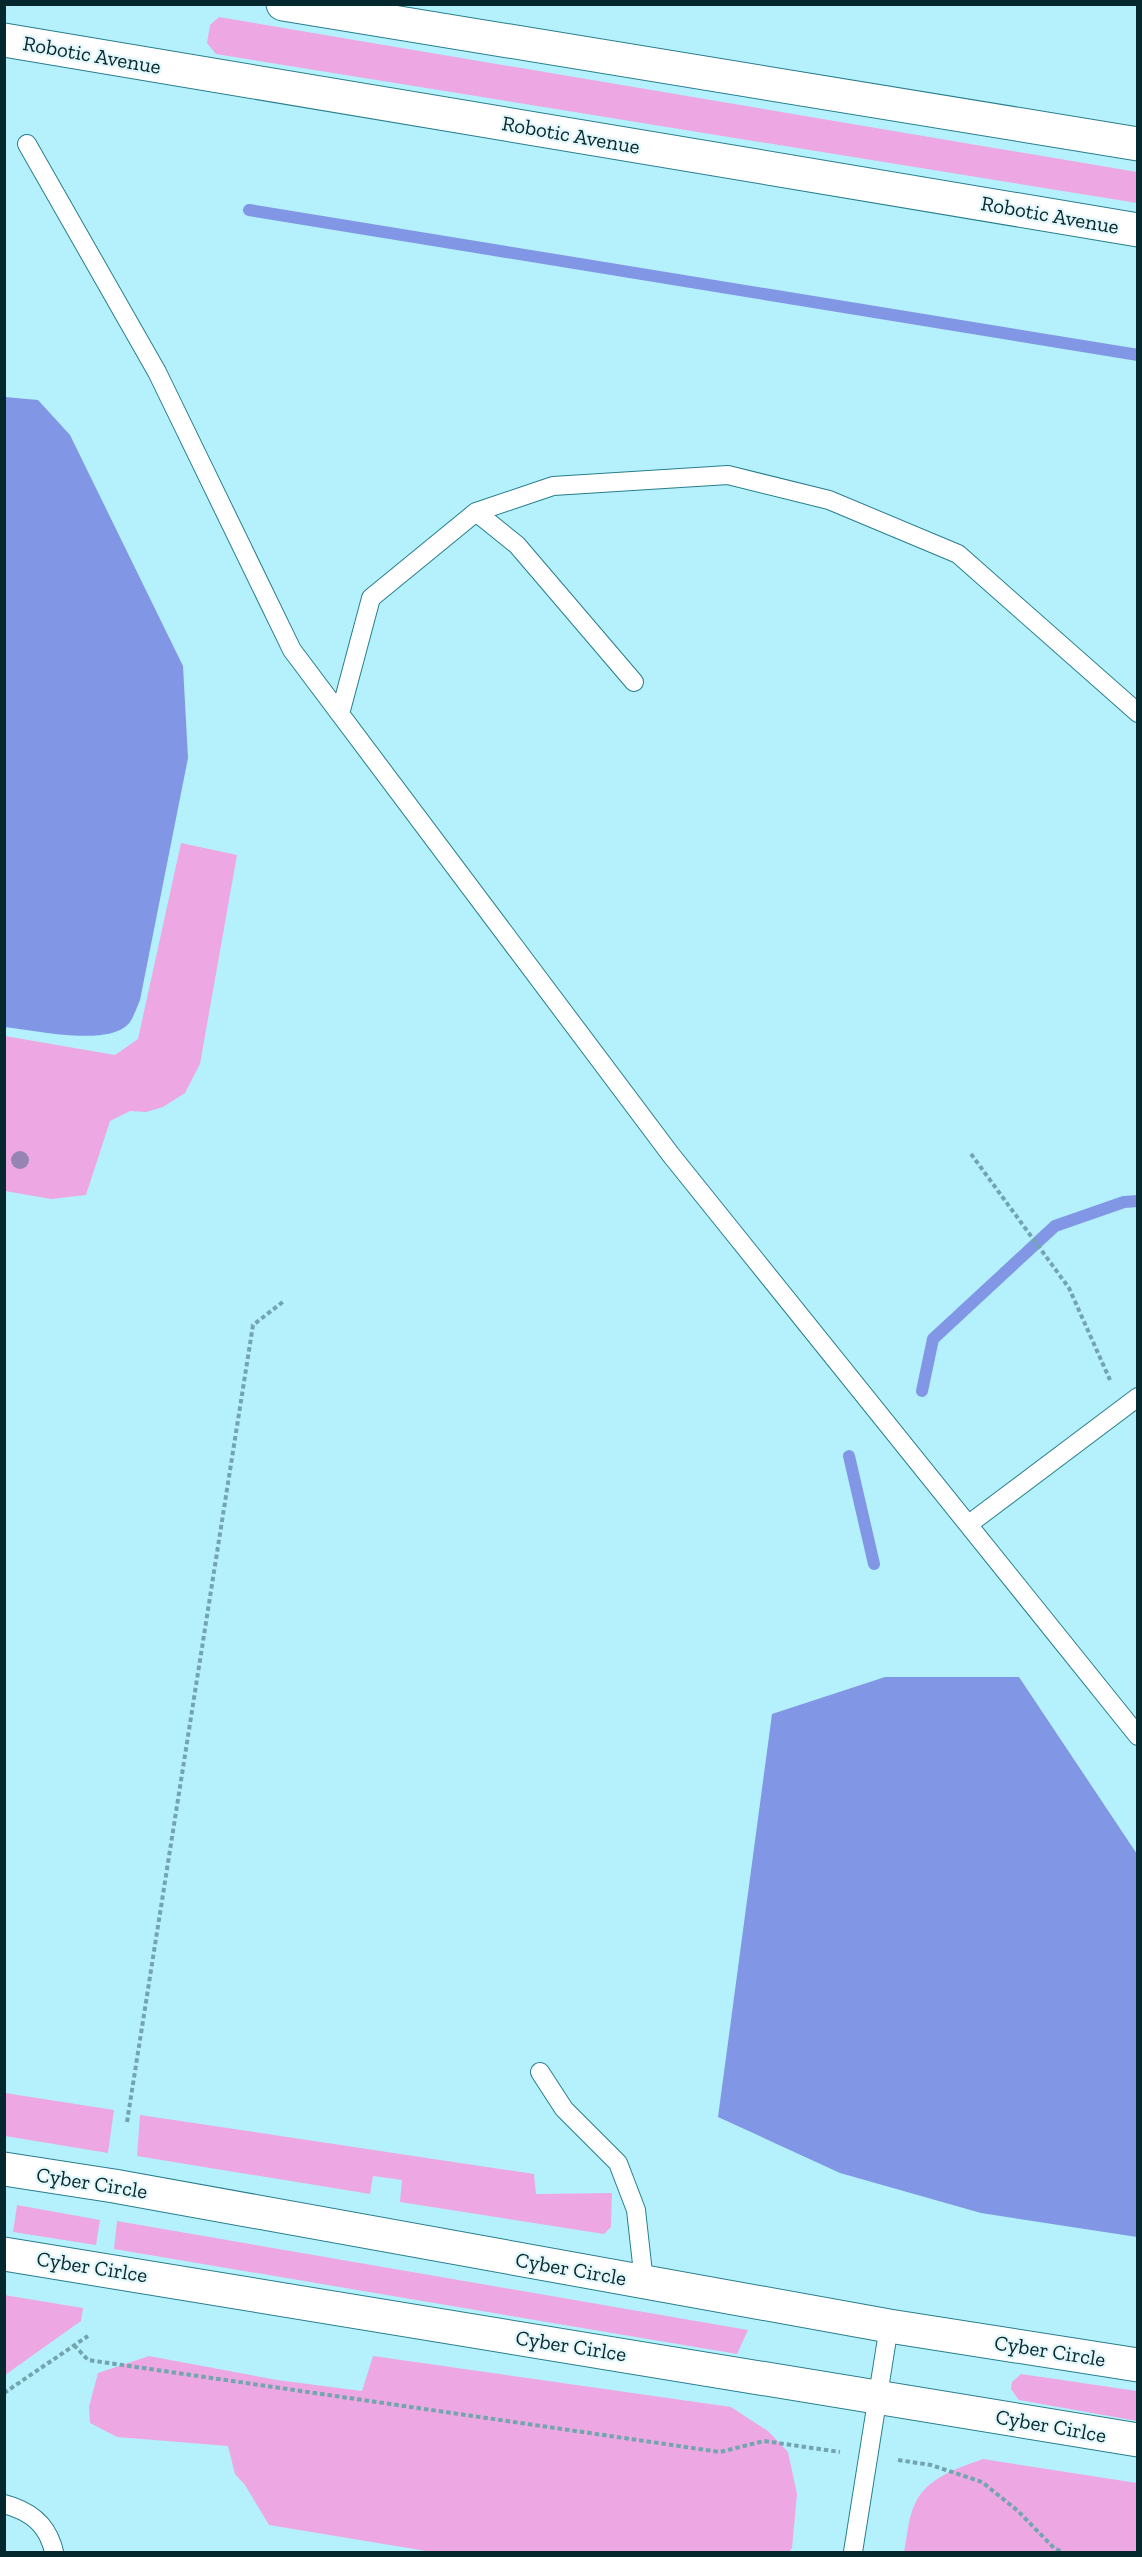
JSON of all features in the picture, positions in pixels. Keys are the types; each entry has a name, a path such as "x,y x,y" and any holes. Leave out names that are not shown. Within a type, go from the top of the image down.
{"street":[{"path":"284,4 1137,144"},
{"name":"Robotic Avenue","path":"4,40 1137,230"},
{"name":"Cyber Circle","path":"4,2169 114,2186 889,2326 1137,2365"},
{"name":"Cyber Cirlce","path":"4,2253 1137,2440"}],"lane":[{"path":"27,144 157,372 292,650 671,1155 1137,1736"},
{"path":"340,714 371,598 476,512 553,486 728,475 830,500 958,554 1137,712"},
{"path":"476,512 516,545 634,682"},
{"path":"969,1524 1137,1397"},
{"path":"540,2072 564,2109 618,2163 636,2210 644,2282"},
{"path":"853,2553 889,2326"},
{"path":"4,2504 32,2515 43,2526 54,2553"}],"path":[{"path":"971,1154 1068,1288 1122,1408"},
{"path":"127,2122 253,1325 285,1301"},
{"path":"4,2393 88,2336"},
{"path":"74,2345 88,2360 720,2452 764,2440 931,2465 982,2482 1062,2553"}],"shaded area":[{"path":"219,17 1137,172 1137,203 216,54 207,43 210,25"},
{"path":"181,843 237,855 200,1064 185,1093 163,1107 146,1112 130,1111 110,1121 86,1195 51,1199 5,1191 5,1036 115,1055 138,1039"},
{"path":"5,2093 114,2110 108,2153 5,2136"},
{"path":"140,2115 534,2174 536,2194 612,2193 611,2227 604,2234 400,2202 402,2180 373,2176 370,2194 137,2156"},
{"path":"17,2205 100,2220 96,2245 13,2232"},
{"path":"117,2221 748,2330 737,2354 114,2249"},
{"path":"4,2295 83,2308 81,2321 5,2375"},
{"path":"149,2356 277,2380 362,2391 373,2356 731,2407 768,2431 788,2452 797,2494 792,2548 789,2552 432,2552 269,2525 245,2485 235,2474 228,2446 117,2437 90,2423 89,2407 98,2373"},
{"path":"1021,2374 1137,2391 1137,2421 1019,2400 1011,2389 1012,2382"},
{"path":"983,2459 1137,2483 1137,2552 904,2552 912,2511 919,2496 943,2475"}],"water":[{"path":"5,397 38,400 70,435 183,666 188,758 140,1000 130,1022 120,1030 106,1034 89,1036 52,1034 5,1027"},
{"path":"885,1677 1019,1677 1137,1854 1137,2237 981,2213 840,2173 718,2117 772,1714"}],"waterway":[{"path":"249,210 1138,355"},
{"path":"922,1391 933,1339 1055,1226 1124,1202 1138,1201"},
{"path":"849,1456 874,1564"}]}
